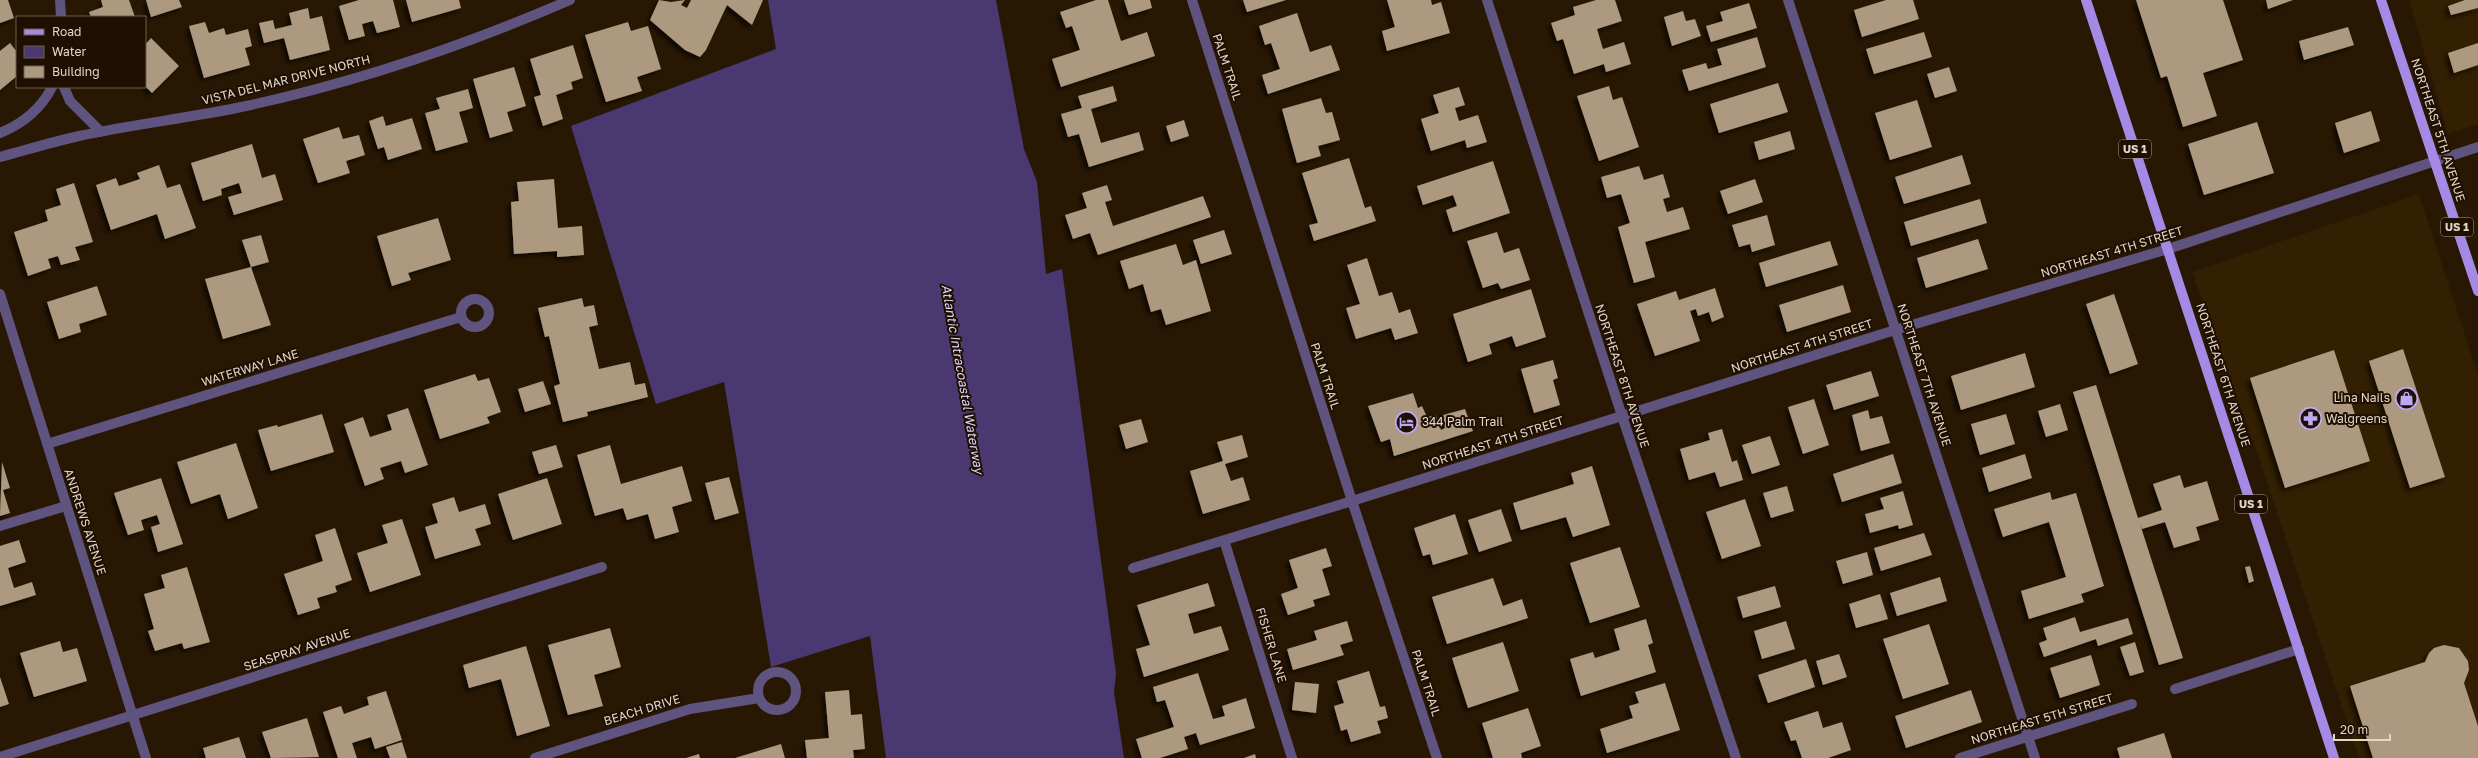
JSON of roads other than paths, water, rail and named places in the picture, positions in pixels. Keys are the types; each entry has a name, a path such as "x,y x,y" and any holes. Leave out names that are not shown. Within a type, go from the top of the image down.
{"main road":[{"name":"NORTHEAST 6TH AVENUE","path":"2086,0 2334,758"},
{"name":"NORTHEAST 5TH AVENUE","path":"2381,0 2478,292"}],"street":[{"path":"60,0 61,16"},
{"name":"VISTA DEL MAR DRIVE NORTH","path":"0,157 79,136 246,106 332,85 418,59 520,22 570,0"},
{"name":"PALM TRAIL","path":"1192,0 1352,501 1437,758"},
{"name":"NORTHEAST 8TH AVENUE","path":"1488,0 1622,416 1736,758"},
{"name":"NORTHEAST 7TH AVENUE","path":"1788,0 2035,758"},
{"path":"0,133 13,128 36,111 51,88"},
{"path":"64,88 70,101 101,132"},
{"name":"NORTHEAST 4TH STREET","path":"1133,568 1352,501 1896,330 2168,249 2478,147"},
{"name":"ANDREWS AVENUE","path":"1,301 146,758"},
{"name":"WATERWAY LANE","path":"47,444 462,317"},
{"path":"0,526 66,506"},
{"name":"FISHER LANE","path":"1224,540 1292,758"},
{"name":"SEASPRAY AVENUE","path":"0,758 602,568"},
{"path":"2175,689 2298,650"},
{"name":"BEACH DRIVE","path":"535,758 690,709 759,698"},
{"name":"NORTHEAST 5TH STREET","path":"1960,758 2132,704"}],"water":[{"name":"Atlantic Intracoastal Waterway","path":"768,0 996,0 1024,149 1037,182 1046,274 1062,269 1116,673 1114,692 1124,758 886,758 870,636 771,667 724,382 656,404 571,126 776,49"}],"place":[{"name":"Lina Nails","path":"2406,398"},
{"name":"Walgreens","path":"2310,419"},
{"name":"344 Palm Trail","path":"1406,422"}]}
